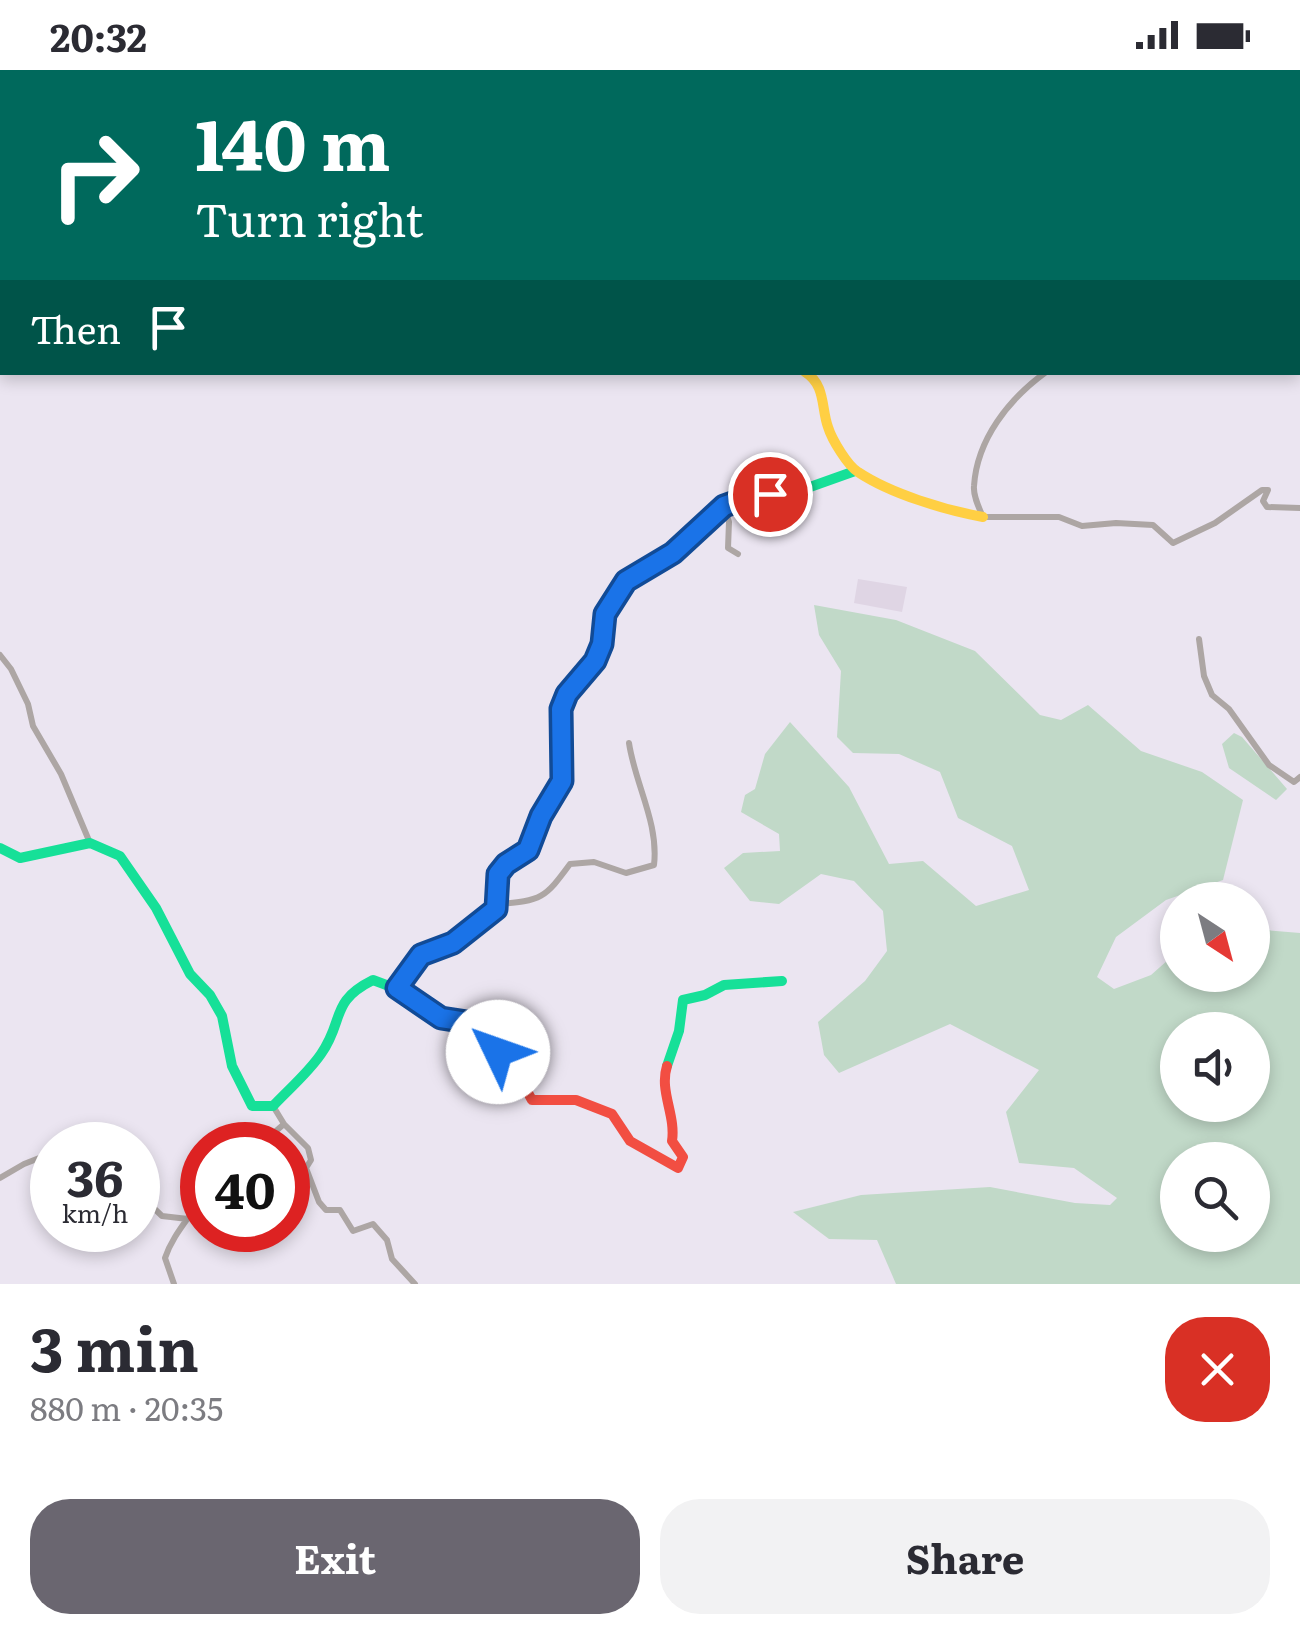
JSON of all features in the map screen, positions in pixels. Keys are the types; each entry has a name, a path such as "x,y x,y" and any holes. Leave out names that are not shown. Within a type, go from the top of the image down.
{"street":[{"path":"811,375 824,400 828,428 855,471 942,509 982,517 1060,517 1082,526 1116,522 1153,524 1173,543 1215,522 1262,490 1268,490 1263,501 1268,507 1300,508"},
{"path":"982,517 973,489 986,438 1021,391 1042,375"},
{"path":"397,988 421,955 453,943 483,922 497,904 498,874 528,850 541,816 562,781 561,709 567,694 595,661 602,644 605,614 626,581 673,553 724,506 752,496 782,497 855,471"},
{"path":"724,506 729,522 728,548 738,554"},
{"path":"1199,639 1204,676 1212,695 1229,709 1269,766 1294,782 1300,778"},
{"path":"0,655 12,669 33,726 61,774 90,842"},
{"path":"497,904 544,895 560,882 570,864 594,862 626,873 654,865 650,812 634,773 629,743"},
{"path":"0,848 20,858 90,842 120,856 156,908 190,974 210,995 222,1016 232,1066 252,1106 273,1106 327,1045 338,1005 353,989 372,980 397,988 441,1018 470,1025 490,1052 508,1058 522,1072 532,1100 576,1100 612,1114 620,1134 633,1145 678,1168 682,1156 672,1141 674,1129 663,1078 679,1030 683,1000 706,995 724,985 782,980"},
{"path":"273,1106 283,1122"},
{"path":"0,1178 30,1162"},
{"path":"310,1178 319,1202 326,1210 340,1210 352,1230 373,1224 386,1240 392,1259 415,1284"},
{"path":"174,1284 165,1258 180,1229"}],"shaded area":[{"path":"858,579 907,587 902,612 854,603"}],"green space":[{"path":"814,605 896,620 975,651 1040,715 1061,720 1088,705 1141,751 1202,772 1243,800 1223,880 1160,882 1160,904 1116,937 1097,977 1114,989 1151,975 1160,967 1160,992 1270,992 1270,930 1300,933 1300,1284 896,1284 877,1240 829,1239 793,1212 861,1195 990,1187 1075,1203 1110,1205 1117,1198 1074,1168 1019,1163 1006,1112 1039,1070 950,1024 839,1073 824,1055 818,1022 865,981 887,951 883,911 854,881 821,874 779,904 750,901 724,868 743,853 780,851 779,834 741,812 745,795 755,789 765,754 790,722 849,787 889,864 923,861 976,906 1029,890 1012,846 958,818 940,772 899,754 853,753 837,737 841,671 819,635"},
{"path":"1234,733 1242,737 1287,789 1276,800 1229,768 1222,744"}],"traffic: fast":[{"path":"700,528 724,506 752,496 782,497 855,471"},
{"path":"0,848 20,858 90,843 120,856 156,908 190,974 210,995 222,1016 232,1066 252,1106 273,1106 316,1061 344,1004 359,988 373,980 397,989 423,953 453,943 496,909 498,880"},
{"path":"667,1066 679,1031 683,1000 724,985 782,981"}],"traffic: slow":[{"path":"809,375 820,390 833,439 854,469 902,494 983,517"}],"traffic: jam":[{"path":"498,880 506,864 528,850 541,816 562,781 561,709 567,694 595,661 602,644 605,614 627,581 673,553 700,528"},
{"path":"397,989 441,1018 470,1025 490,1053 507,1059 517,1070 532,1100 576,1100 612,1114 630,1141 678,1168 683,1157 672,1141 665,1085 667,1066"}],"route":[{"path":"498,1052 490,1052 467,1022 441,1018 397,988 426,951 453,943 496,909 498,874 528,850 541,816 562,781 561,709 567,694 595,661 602,644 605,614 626,581 673,553 724,506 770,494"}]}
